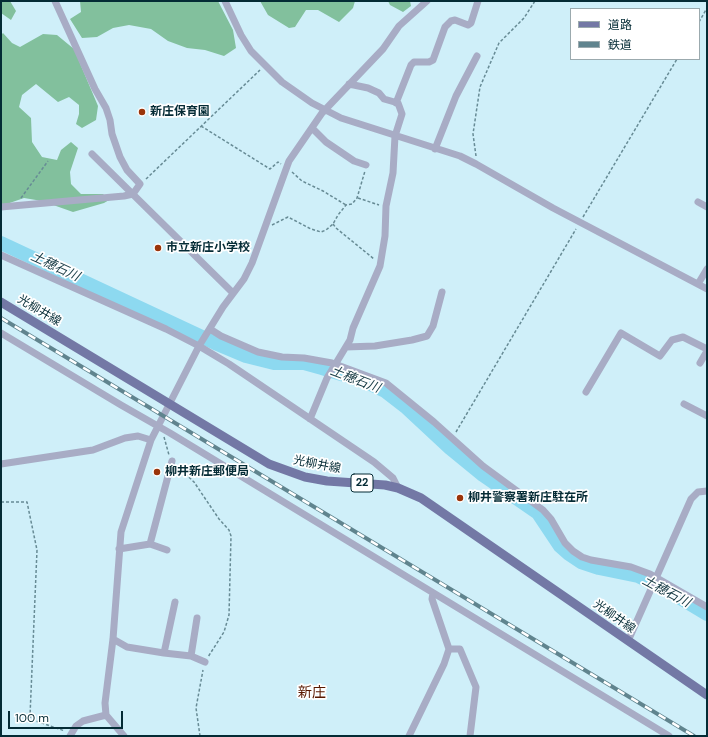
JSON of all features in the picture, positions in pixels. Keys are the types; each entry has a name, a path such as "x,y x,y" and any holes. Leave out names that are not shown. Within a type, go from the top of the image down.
{"main road":[{"name":"光柳井線","path":"1,302 250,454 289,472 326,481 385,485 398,488 422,498 707,695"}],"street":[{"path":"1,207 102,199 133,194 140,184 127,170 120,157 112,134 106,108 95,88 55,1"},
{"path":"225,1 241,35 251,51 265,66 298,95 341,118 460,156 580,222 707,289"},
{"path":"124,736 106,715 105,703 113,639 120,550 124,521 151,440 160,428 170,404 200,345 233,293 244,279 252,263 287,166 325,110 382,49 398,26 427,1"},
{"path":"396,103 411,65 414,62 429,62 433,60 446,27 450,21 455,20 468,25 471,23 478,1"},
{"path":"435,149 456,96 477,56"},
{"path":"310,419 327,378 346,347 381,263 385,236 386,206 393,173 395,136 402,114 398,104 384,99 379,93 368,88 349,84"},
{"path":"312,128 326,142 354,161 366,165"},
{"path":"92,154 233,293"},
{"path":"698,202 707,207"},
{"path":"1,255 200,345 374,462 393,478 398,488"},
{"path":"698,284 707,269"},
{"path":"346,347 375,346 427,336 433,326 442,292"},
{"path":"208,332 258,352 282,357 304,358 334,365 389,385 483,466 543,510 551,519 565,543 582,557 631,567 656,578 707,607"},
{"path":"1,333 669,736"},
{"path":"586,392 621,333 660,356 672,340 683,337 707,350 700,363"},
{"path":"684,404 707,416"},
{"path":"1,464 93,450 125,438 138,436 151,440"},
{"path":"150,544 172,461"},
{"path":"628,641 691,499 698,492 707,491"},
{"path":"120,550 150,544 167,550"},
{"path":"408,736 450,649 432,600 433,594"},
{"path":"164,654 175,602"},
{"path":"191,656 197,618"},
{"path":"113,639 127,647 164,654 191,656 205,662"},
{"path":"450,649 460,649 476,687 470,736"},
{"path":"70,735 83,721 106,715"}],"path":[{"path":"476,164 473,134 480,87 497,47 524,18 535,1"},
{"path":"700,20 707,8"},
{"path":"451,438 676,60"},
{"path":"140,184 234,96 254,74 265,66"},
{"path":"201,126 270,169 278,162 287,166 302,181 323,191 346,206"},
{"path":"21,197 48,161"},
{"path":"266,224 274,226 288,217 321,232 334,224 338,215 346,206 352,204 357,198 366,165"},
{"path":"357,198 386,206"},
{"path":"334,224 336,228 365,253 381,263"},
{"path":"160,428 172,461 194,482 219,519 230,530 231,536 229,615 224,632 205,662 196,700 200,736"},
{"path":"1,502 27,502 37,550 30,716 33,720 70,735"}],"green space":[{"path":"1,1 10,1 16,11 11,20 1,13"},
{"path":"80,1 218,1 233,30 236,48 224,56 205,50 187,48 168,41 151,29 129,25 113,28 97,37 82,38 70,19 81,12"},
{"path":"260,1 355,1 353,8 339,22 318,10 306,10 295,27 289,28 268,15"},
{"path":"388,1 410,1 411,6 403,12 390,5"},
{"path":"3,33 12,43 20,47 43,34 57,35 74,49 98,106 96,120 82,128 76,124 79,114 79,105 69,97 58,102 36,84 22,95 19,107 31,118 32,142 42,157 57,160 61,150 71,142 78,148 70,172 71,184 81,194 103,194 109,200 104,203 73,212 42,201 24,198 1,206 1,35"}],"waterway":[{"name":"土穂石川","path":"1,243 246,356 274,363 304,363 364,381 385,391 407,408 450,448 483,475 538,513 560,546 569,554 581,562 599,568 638,576 667,590 707,614"}],"railway":[{"path":"1,318 694,736"}],"place":[{"name":"新庄保育園","path":"142,112"},
{"name":"市立新庄小学校","path":"158,248"},
{"name":"柳井新庄郵便局","path":"157,472"},
{"name":"柳井警察署新庄駐在所","path":"460,498"}],"district":[{"name":"新庄","path":"312,693"}]}
